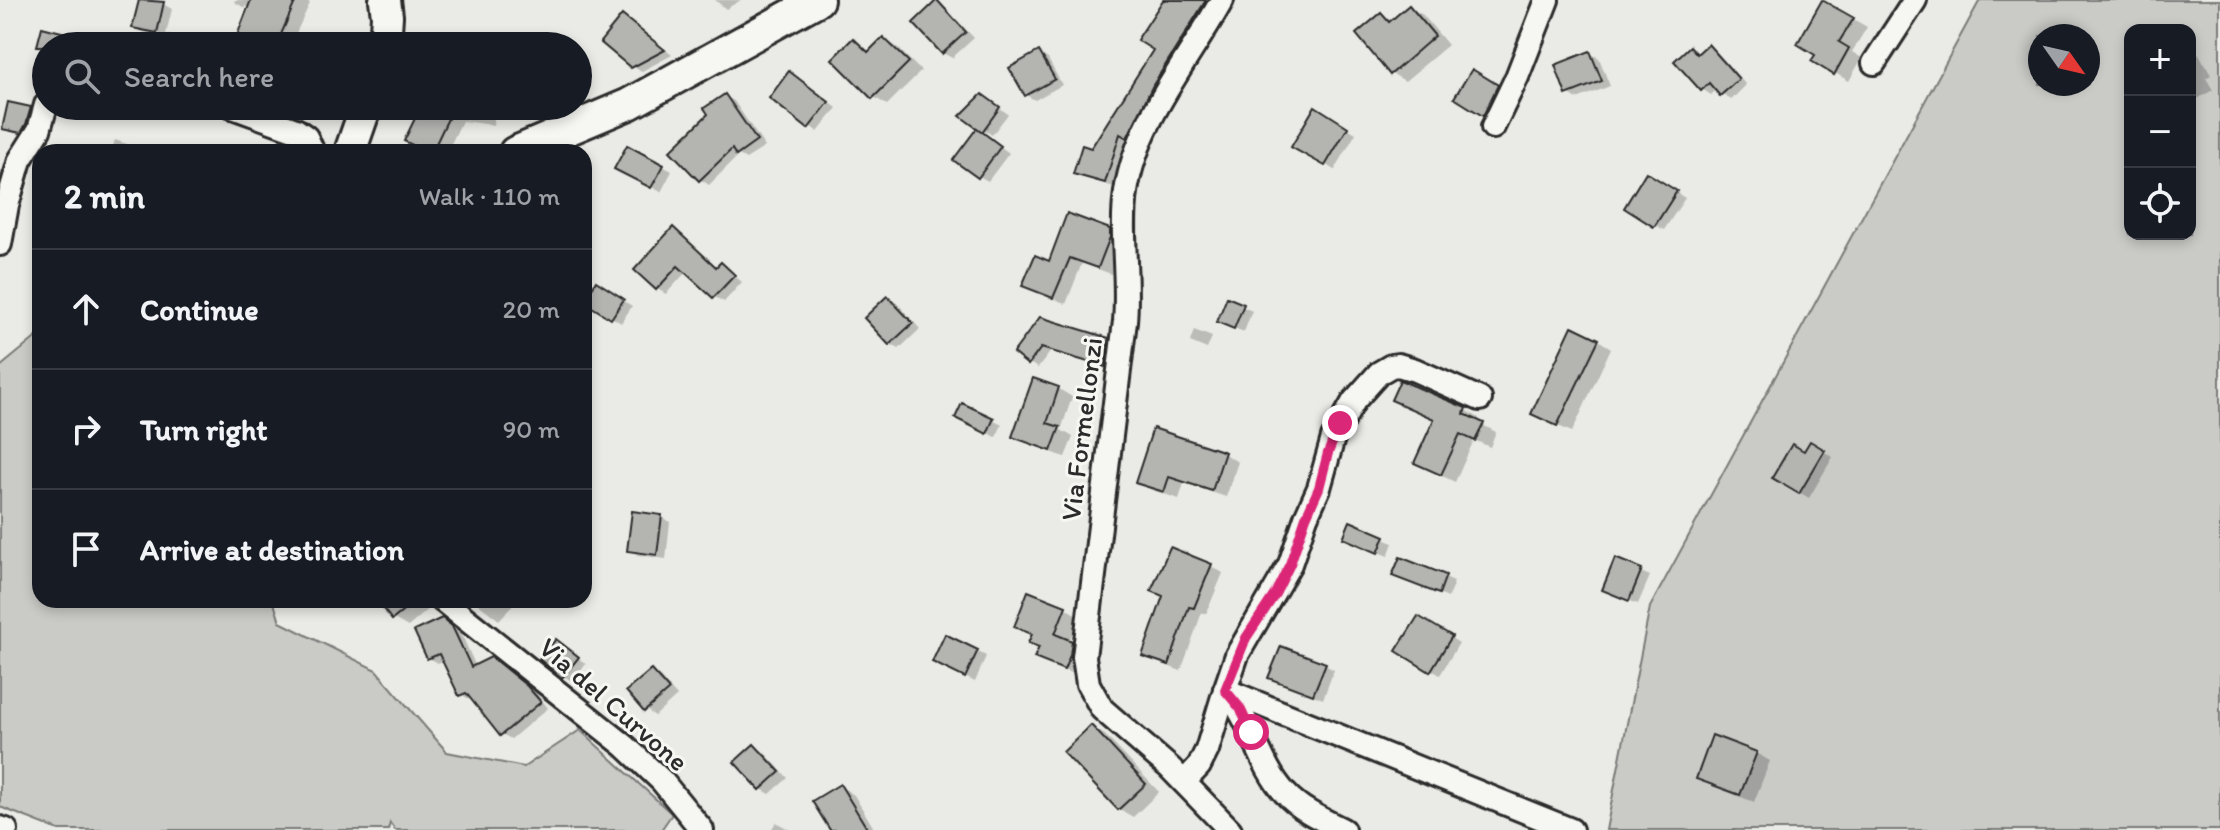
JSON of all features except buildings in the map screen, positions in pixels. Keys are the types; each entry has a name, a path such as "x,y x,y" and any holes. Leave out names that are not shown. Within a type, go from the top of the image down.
{"main road":[{"path":"385,0 386,32"},
{"path":"592,120 629,104 818,0"},
{"path":"353,144 361,120"},
{"path":"534,144 591,120"}],"street":[{"name":"Via Formellonzi","path":"1222,0 1156,111 1128,181 1125,202 1125,321 1084,645 1088,684 1098,703 1184,782 1230,830"},
{"path":"1493,127 1517,77 1547,0"},
{"path":"1874,63 1915,0"},
{"path":"0,244 20,160 42,120"},
{"path":"268,120 296,130 306,137 309,144"},
{"path":"1184,782 1199,766 1207,750 1225,690 1246,638 1275,594 1290,564 1340,423 1366,385 1385,369 1398,365 1480,399"},
{"name":"Via del Curvone","path":"452,608 632,752 672,792 702,830"},
{"path":"1225,690 1240,708 1283,792 1305,810 1343,830"},
{"path":"1225,690 1571,830"},
{"path":"0,828 6,830"}],"shaded area":[{"path":"1980,0 2220,0 2220,830 1606,830 1650,607"},
{"path":"32,341 32,608 276,608 280,622 376,670 447,752 524,767 580,730 672,814 661,830 395,830 390,823 388,830 59,830 0,807 0,367"}],"route":[{"path":"1251,732 1240,708 1225,690 1237,655 1290,564 1340,423"}]}
